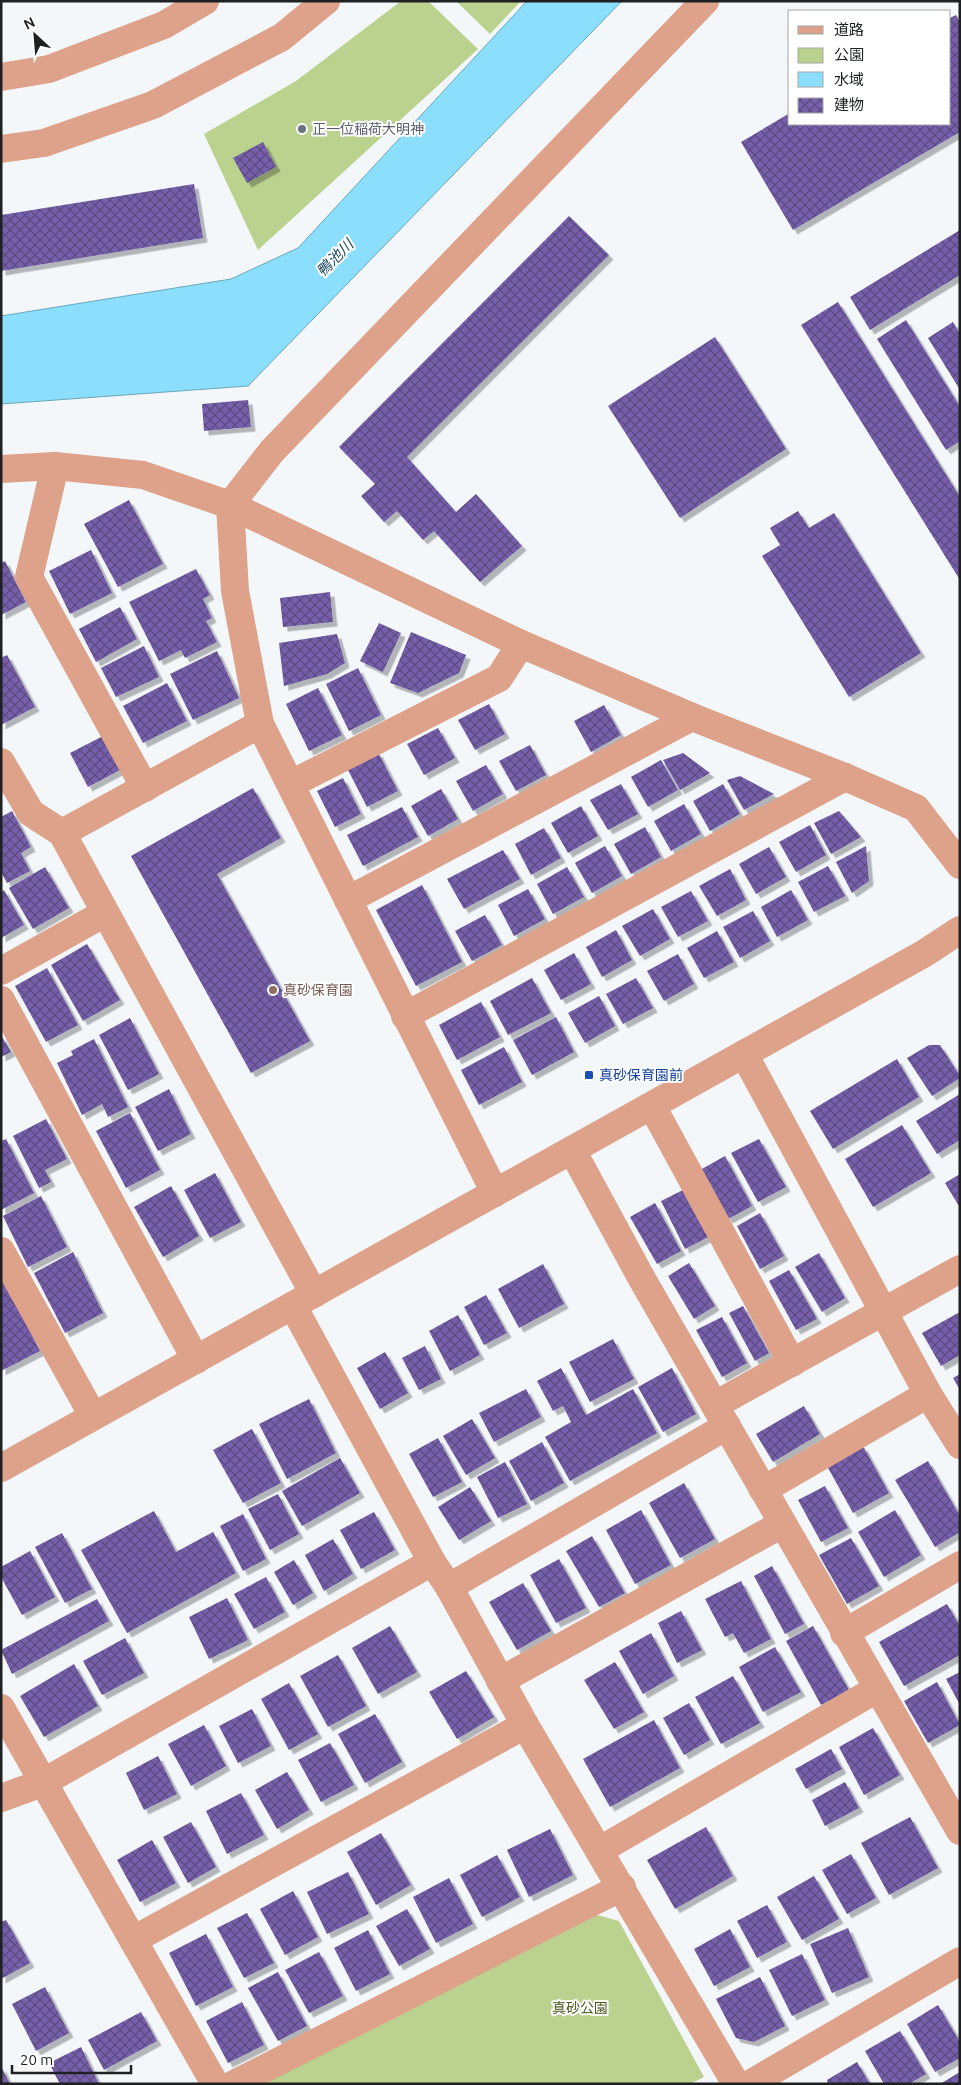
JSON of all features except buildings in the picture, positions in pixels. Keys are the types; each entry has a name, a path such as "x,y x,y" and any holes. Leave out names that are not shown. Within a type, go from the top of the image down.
{"street":[{"path":"1,77 49,69 164,24 205,1"},
{"path":"1,149 44,143 153,106 282,37 326,1"},
{"path":"495,1193 260,724 235,591 230,505 272,451 705,1"},
{"path":"55,466 29,577 144,788"},
{"path":"1,470 55,466 143,475 230,505 522,644 692,718 845,777 916,808 960,865"},
{"path":"291,784 499,678 522,644"},
{"path":"348,900 692,718"},
{"path":"62,833 260,724"},
{"path":"1,762 31,813 62,833 304,1300 432,1562 448,1586 500,1681 736,2084"},
{"path":"405,1016 845,777"},
{"path":"1,971 105,913"},
{"path":"1,1468 925,953 960,930"},
{"path":"1,1000 196,1360"},
{"path":"744,1054 928,1394 960,1445"},
{"path":"652,1106 792,1363"},
{"path":"572,1150 642,1279 960,1832"},
{"path":"1,1251 93,1416"},
{"path":"448,1586 721,1416 792,1363 960,1269"},
{"path":"763,1490 928,1394"},
{"path":"500,1681 782,1524"},
{"path":"1,1798 42,1783 432,1562"},
{"path":"844,1633 960,1565"},
{"path":"600,1850 877,1690"},
{"path":"1,1708 215,2084"},
{"path":"133,1940 525,1724"},
{"path":"234,2084 622,1887"},
{"path":"750,2084 960,1961"}],"green space":[{"path":"401,1 428,1 478,49 258,250 204,134 296,81"},
{"path":"456,1 521,1 490,34"},
{"name":"真砂公園","path":"597,1915 619,1921 704,2077 690,2084 257,2084"}],"water":[{"name":"鴨池川","path":"527,1 622,1 248,386 1,404 1,316 231,279 298,248"}],"place":[{"name":"正一位稲荷大明神","path":"302,129"},
{"name":"真砂保育園","path":"273,990"},
{"name":"真砂保育園前","path":"589,1075"}]}
